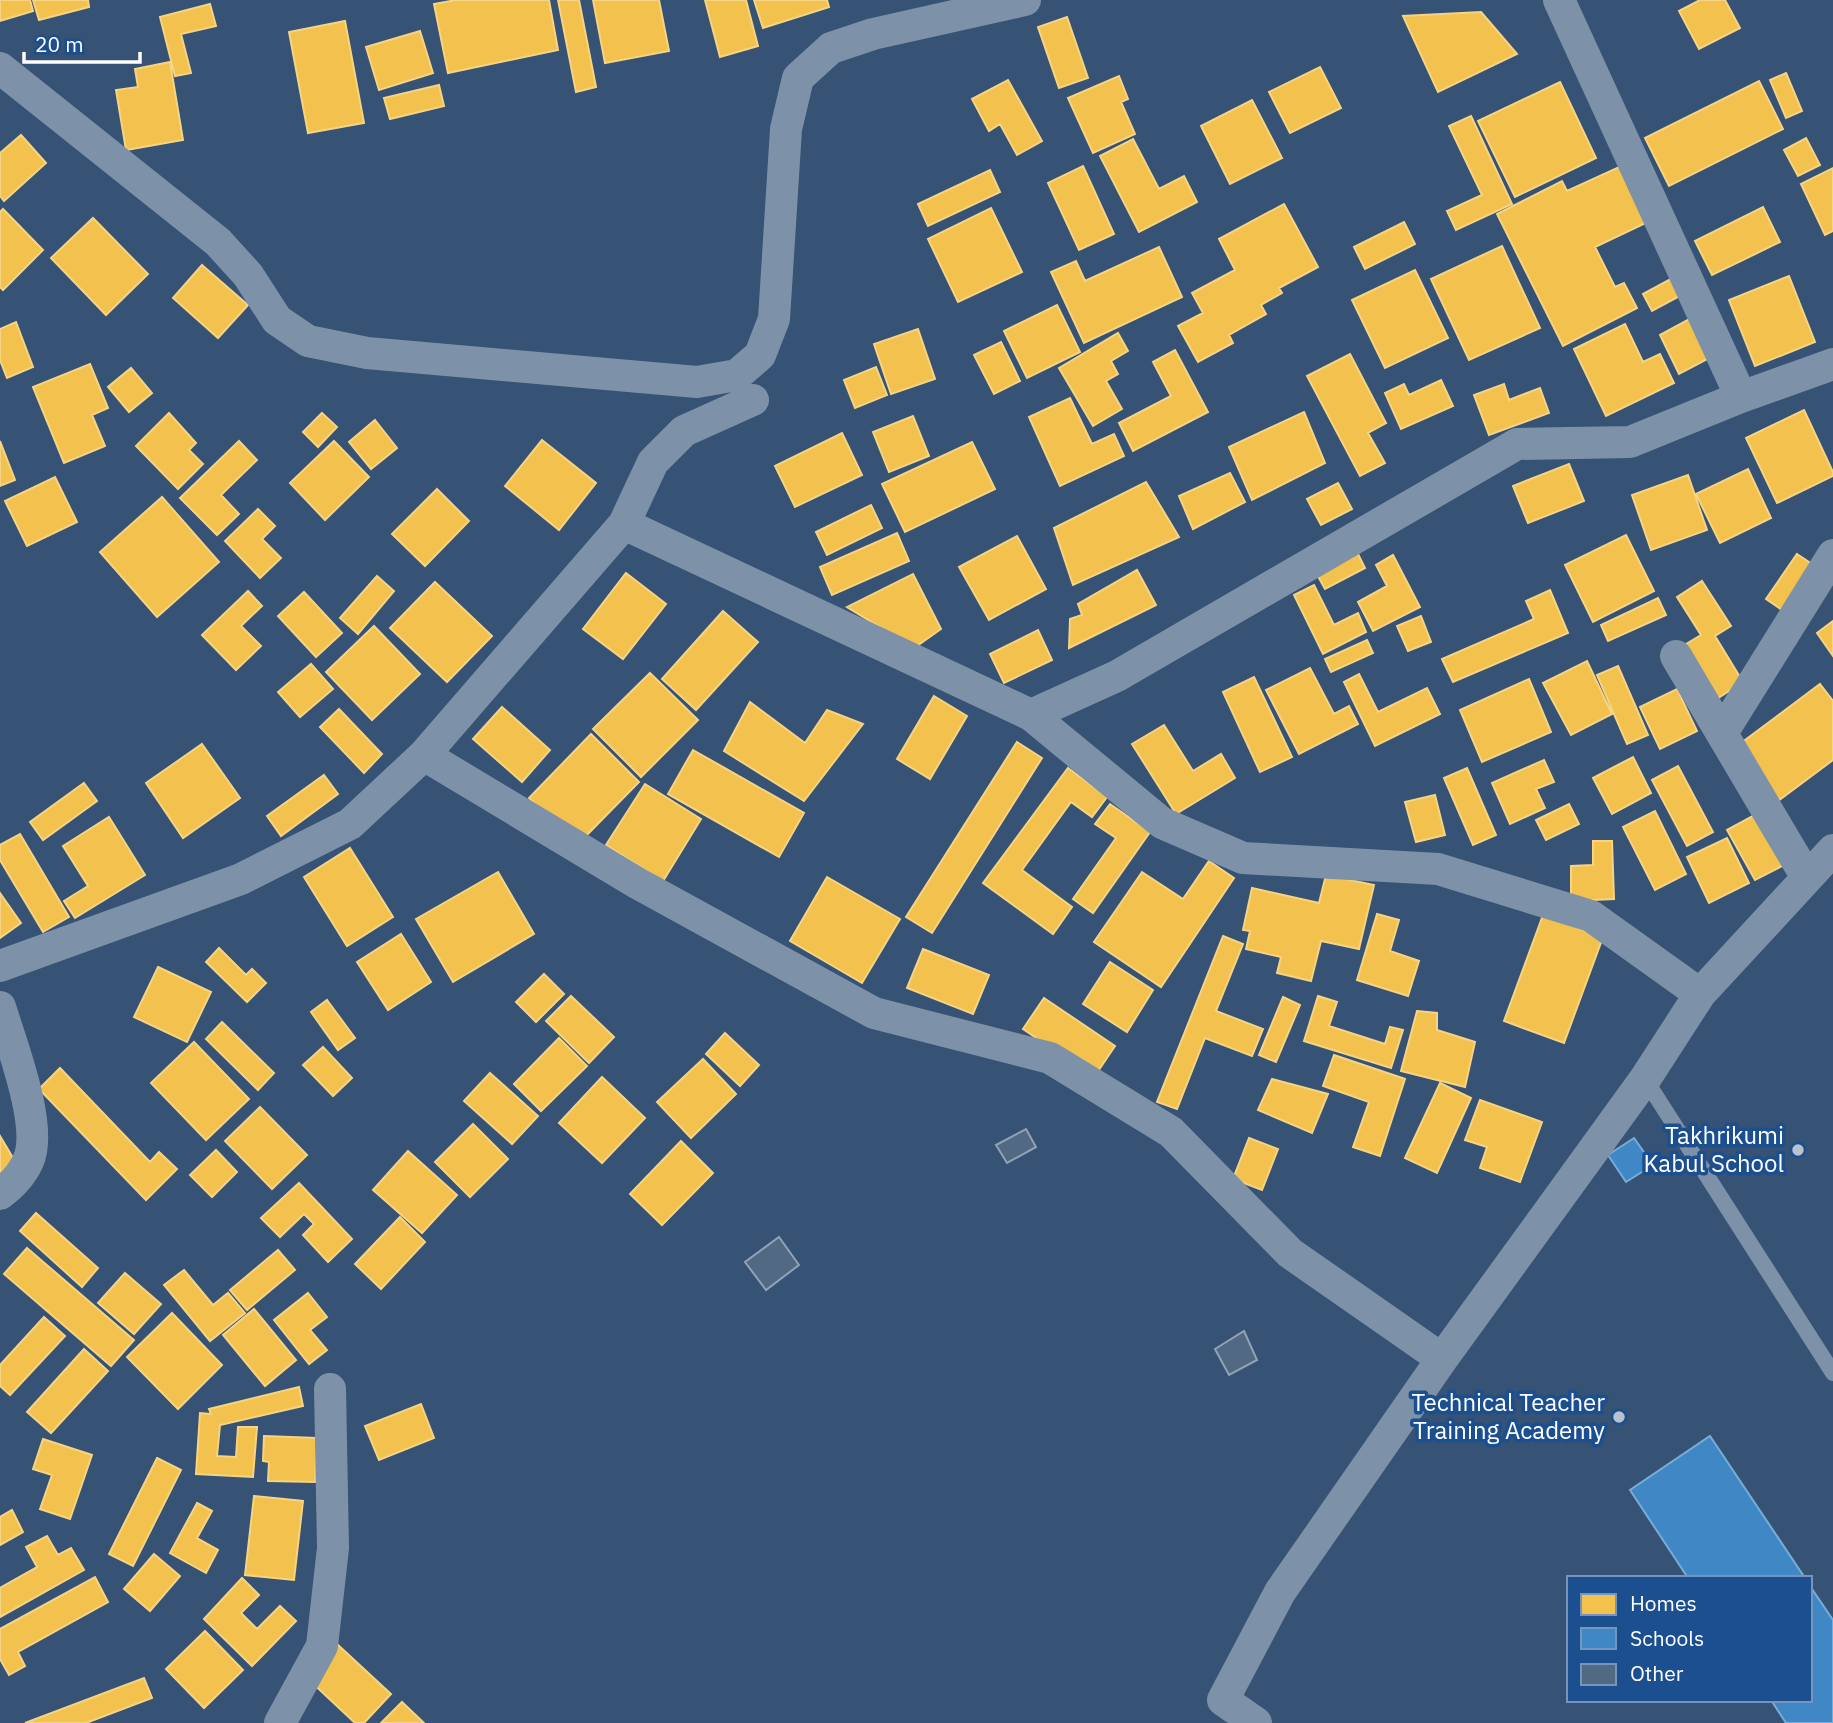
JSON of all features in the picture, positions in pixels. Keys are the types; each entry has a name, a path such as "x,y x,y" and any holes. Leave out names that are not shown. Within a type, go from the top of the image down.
{"street":[{"path":"0,68 218,242 248,275 277,320 308,341 367,353 696,382 737,375 760,355 774,319 786,129 798,78 831,48 873,34 1025,0"},
{"path":"1559,0 1741,397"},
{"path":"1031,715 1117,676 1517,444 1630,442 1741,397 1833,364"},
{"path":"0,965 253,873 350,824 424,755 624,524 653,462 684,431 753,400"},
{"path":"624,524 1031,715 1162,823 1243,859 1438,869 1591,916 1700,994"},
{"path":"1722,733 1833,555"},
{"path":"1676,656 1806,876"},
{"path":"424,755 637,883 874,1013 1050,1058 1171,1132 1290,1253 1442,1359"},
{"path":"1256,1723 1223,1700 1280,1592 1442,1359 1645,1079 1700,994 1806,876 1833,850"},
{"path":"0,1007 34,1132 29,1160 15,1182 0,1194"},
{"path":"280,1723 322,1646 332,1548 330,1389"}],"lane":[{"path":"1645,1079 1833,1373"}],"building: Homes":[{"path":"0,0 30,0 33,11 0,21"},
{"path":"33,0 88,0 89,7 39,20"},
{"path":"456,0 549,0 558,50 448,73 434,4"},
{"path":"558,0 579,0 596,87 576,92"},
{"path":"593,0 659,0 669,51 605,63"},
{"path":"705,0 746,0 758,46 720,57"},
{"path":"754,0 827,0 829,7 763,28"},
{"path":"1700,0 1725,0 1740,28 1699,49 1679,11"},
{"path":"210,4 216,26 181,34 191,73 175,76 160,17"},
{"path":"1481,12 1517,54 1438,92 1403,16"},
{"path":"1067,17 1088,78 1059,88 1038,27"},
{"path":"345,21 364,123 308,133 289,32"},
{"path":"420,31 433,73 379,90 366,47"},
{"path":"170,62 183,140 126,150 116,90 138,87 135,69"},
{"path":"1320,67 1341,108 1290,133 1269,92"},
{"path":"1786,73 1802,111 1786,118 1770,80"},
{"path":"1119,76 1128,99 1121,102 1135,134 1093,153 1068,98"},
{"path":"1008,80 1042,141 1017,155 1000,124 989,131 972,99"},
{"path":"1759,81 1783,129 1669,186 1645,138"},
{"path":"1560,82 1596,158 1515,197 1478,121"},
{"path":"439,85 444,106 390,119 384,98"},
{"path":"1252,100 1282,158 1230,184 1201,126"},
{"path":"1471,116 1512,204 1456,230 1447,211 1482,195 1449,126"},
{"path":"21,135 46,163 4,201 0,196 0,153"},
{"path":"1806,138 1820,165 1798,176 1784,150"},
{"path":"1133,139 1159,189 1184,176 1197,202 1139,232 1100,156"},
{"path":"1628,163 1654,219 1595,247 1615,287 1624,283 1637,308 1563,346 1497,214 1562,181 1567,191"},
{"path":"1083,166 1114,234 1079,250 1048,183"},
{"path":"1833,168 1833,231 1825,235 1801,184"},
{"path":"990,170 1000,192 928,226 918,204"},
{"path":"1284,204 1318,267 1279,288 1282,293 1261,305 1266,314 1229,335 1233,343 1198,362 1178,326 1203,313 1192,293 1235,270 1219,239"},
{"path":"1763,207 1780,242 1712,275 1695,241"},
{"path":"991,208 1022,272 958,302 928,239"},
{"path":"3,209 43,250 3,290 0,287 0,212"},
{"path":"93,218 148,274 106,315 51,258"},
{"path":"1404,222 1415,244 1365,269 1354,247"},
{"path":"1502,246 1540,328 1469,360 1431,279"},
{"path":"1159,247 1182,297 1084,343 1051,272 1076,261 1085,281"},
{"path":"202,265 248,305 218,338 173,298"},
{"path":"1415,270 1448,338 1385,368 1352,300"},
{"path":"1678,275 1687,292 1652,311 1643,294"},
{"path":"1789,276 1815,342 1755,366 1729,300"},
{"path":"1057,305 1080,352 1027,378 1004,331"},
{"path":"1693,317 1713,356 1679,374 1660,335"},
{"path":"16,322 33,367 7,378 0,360 0,329"},
{"path":"1625,324 1643,362 1660,354 1674,383 1606,416 1574,349"},
{"path":"918,329 935,379 891,394 874,344"},
{"path":"1118,333 1128,351 1111,361 1118,374 1106,381 1122,409 1093,426 1059,368"},
{"path":"1001,342 1020,381 994,394 974,355"},
{"path":"1175,350 1208,412 1133,451 1119,423 1171,396 1153,362"},
{"path":"1350,354 1386,423 1368,433 1385,463 1360,476 1307,376"},
{"path":"90,364 108,408 92,415 105,446 64,463 33,387"},
{"path":"876,367 887,395 855,408 844,380"},
{"path":"131,368 152,393 129,412 108,387"},
{"path":"1441,380 1453,406 1401,429 1385,393 1404,384 1409,395"},
{"path":"1504,384 1509,400 1540,388 1549,413 1489,435 1474,395"},
{"path":"1070,398 1092,444 1114,434 1124,456 1060,486 1029,417"},
{"path":"1804,410 1833,476 1777,503 1746,438"},
{"path":"1304,412 1325,463 1252,500 1229,447"},
{"path":"169,413 196,443 189,450 203,464 178,489 136,446"},
{"path":"322,413 337,427 318,447 303,432"},
{"path":"913,416 929,456 889,472 873,432"},
{"path":"375,420 397,448 371,469 349,442"},
{"path":"842,433 862,475 795,507 775,466"},
{"path":"542,440 596,483 559,530 505,486"},
{"path":"0,441 15,480 0,486"},
{"path":"239,441 257,460 221,495 239,514 217,535 180,498"},
{"path":"334,441 369,477 325,520 290,483"},
{"path":"972,442 995,489 905,532 882,484"},
{"path":"1569,464 1584,501 1528,523 1513,486"},
{"path":"1748,469 1771,518 1720,543 1696,494"},
{"path":"1230,473 1245,502 1193,529 1179,496"},
{"path":"1688,475 1707,530 1651,550 1632,495"},
{"path":"55,477 77,522 27,546 5,501"},
{"path":"1146,482 1179,537 1073,585 1054,528"},
{"path":"1338,483 1352,509 1321,525 1307,499"},
{"path":"437,489 469,521 425,566 392,534"},
{"path":"162,497 219,562 157,617 100,552"},
{"path":"871,505 882,528 827,555 816,532"},
{"path":"258,509 275,526 262,539 281,558 260,578 225,541"},
{"path":"897,533 909,561 832,595 820,567"},
{"path":"1626,535 1654,591 1593,622 1565,565"},
{"path":"1017,536 1046,589 989,620 959,567"},
{"path":"1356,550 1365,568 1325,589 1315,571"},
{"path":"1797,554 1818,568 1788,614 1766,599"},
{"path":"1393,555 1420,607 1373,631 1358,602 1387,586 1376,565"},
{"path":"1137,570 1156,605 1069,648 1070,619 1082,615 1078,604"},
{"path":"626,573 666,604 623,659 583,629"},
{"path":"913,574 941,629 914,648 847,607"},
{"path":"377,576 394,591 358,634 340,618"},
{"path":"1702,581 1731,626 1715,636 1743,682 1715,700 1681,647 1701,635 1677,597"},
{"path":"435,582 492,636 447,682 390,628"},
{"path":"1314,585 1334,625 1358,613 1366,632 1323,654 1294,595"},
{"path":"1550,590 1568,633 1453,682 1442,659 1534,619 1526,601"},
{"path":"248,591 262,606 241,626 261,646 236,670 202,635"},
{"path":"304,592 342,633 316,657 278,616"},
{"path":"1658,598 1666,615 1608,641 1601,625"},
{"path":"723,611 758,642 696,710 662,679"},
{"path":"1421,616 1431,642 1408,651 1397,626"},
{"path":"1833,621 1833,656 1817,633"},
{"path":"374,626 420,674 372,720 326,672"},
{"path":"1038,630 1052,660 1004,683 990,654"},
{"path":"1367,640 1373,653 1331,672 1325,659"},
{"path":"1587,661 1612,714 1571,735 1543,683"},
{"path":"311,664 333,689 300,717 278,692"},
{"path":"1618,666 1648,735 1627,744 1597,675"},
{"path":"1310,668 1334,714 1349,706 1358,724 1299,754 1266,690"},
{"path":"650,673 698,720 641,777 593,729"},
{"path":"1359,674 1378,712 1427,688 1440,714 1375,746 1344,682"},
{"path":"1254,677 1292,757 1260,772 1223,692"},
{"path":"1529,679 1551,732 1482,762 1460,710"},
{"path":"1820,684 1833,701 1833,760 1774,804 1733,749"},
{"path":"1677,689 1697,731 1660,749 1640,707"},
{"path":"934,696 967,716 930,779 897,759"},
{"path":"750,702 805,743 827,710 863,724 804,801 724,751"},
{"path":"502,707 550,750 522,782 473,739"},
{"path":"339,709 382,754 364,773 320,727"},
{"path":"1164,725 1193,771 1221,754 1235,778 1176,814 1132,744"},
{"path":"591,734 639,782 577,845 529,798"},
{"path":"1017,742 1042,758 932,933 906,917"},
{"path":"202,744 240,798 183,838 146,783"},
{"path":"693,750 804,813 779,857 668,794"},
{"path":"1633,757 1651,793 1612,814 1593,778"},
{"path":"1544,760 1554,782 1536,789 1545,808 1510,824 1492,783"},
{"path":"1678,766 1713,832 1687,846 1652,780"},
{"path":"1068,768 1107,797 1092,817 1071,802 1022,870 1072,907 1053,934 983,883"},
{"path":"1467,768 1496,835 1473,845 1444,778"},
{"path":"324,775 338,794 281,836 267,816"},
{"path":"84,783 97,801 43,840 30,822"},
{"path":"645,784 701,819 663,881 606,845"},
{"path":"1435,795 1445,835 1416,842 1405,802"},
{"path":"1110,804 1150,832 1093,913 1073,899 1116,838 1095,824"},
{"path":"1569,804 1579,824 1546,840 1536,820"},
{"path":"1655,811 1686,874 1655,890 1623,827"},
{"path":"1760,812 1788,863 1755,880 1727,830"},
{"path":"109,817 145,875 75,918 64,901 88,886 63,846"},
{"path":"20,834 69,917 43,932 0,860 0,845"},
{"path":"1727,838 1749,883 1709,903 1687,857"},
{"path":"1593,841 1612,841 1614,899 1571,901 1571,866 1593,865"},
{"path":"350,848 393,917 347,946 304,877"},
{"path":"1209,861 1234,878 1161,987 1094,942 1142,872 1183,899"},
{"path":"498,872 534,934 453,982 416,919"},
{"path":"1326,875 1374,885 1359,949 1321,941 1311,981 1277,973 1281,957 1246,949 1250,931 1243,930 1252,888 1319,903"},
{"path":"827,877 900,919 862,983 790,941"},
{"path":"0,893 21,923 0,938"},
{"path":"1377,914 1399,920 1390,951 1419,961 1408,996 1357,980"},
{"path":"1543,915 1603,937 1564,1043 1504,1021"},
{"path":"401,934 431,982 388,1010 357,962"},
{"path":"1223,936 1243,944 1216,1011 1263,1029 1252,1056 1205,1038 1177,1109 1157,1102"},
{"path":"219,948 246,975 252,969 266,983 247,1002 206,962"},
{"path":"923,949 989,975 973,1014 907,988"},
{"path":"1110,962 1153,990 1127,1032 1083,1004"},
{"path":"158,967 211,992 187,1042 134,1017"},
{"path":"544,974 564,994 536,1022 516,1002"},
{"path":"571,996 614,1037 589,1063 546,1021"},
{"path":"1318,996 1337,1002 1329,1026 1385,1044 1390,1027 1403,1030 1391,1068 1304,1041"},
{"path":"1283,997 1300,1005 1276,1062 1259,1055"},
{"path":"1044,998 1115,1046 1094,1077 1023,1029"},
{"path":"327,1000 355,1038 338,1050 311,1012"},
{"path":"1417,1011 1437,1013 1437,1030 1475,1042 1465,1087 1401,1071"},
{"path":"222,1022 274,1073 258,1090 206,1039"},
{"path":"725,1033 759,1065 740,1086 706,1054"},
{"path":"559,1038 587,1066 541,1111 514,1084"},
{"path":"194,1042 249,1099 206,1140 151,1083"},
{"path":"323,1047 352,1078 333,1096 303,1065"},
{"path":"1334,1055 1405,1079 1380,1156 1353,1147 1369,1102 1323,1086"},
{"path":"703,1059 736,1094 691,1138 657,1102"},
{"path":"60,1068 150,1162 159,1152 177,1169 146,1200 39,1089"},
{"path":"490,1073 538,1116 512,1144 464,1101"},
{"path":"602,1077 645,1118 602,1163 559,1123"},
{"path":"1272,1079 1328,1094 1312,1133 1258,1110"},
{"path":"1440,1083 1471,1098 1437,1173 1405,1158"},
{"path":"1480,1100 1542,1122 1520,1182 1480,1168 1487,1147 1465,1140"},
{"path":"260,1107 307,1155 272,1189 225,1141"},
{"path":"473,1124 508,1159 470,1197 435,1162"},
{"path":"0,1136 16,1163 0,1173"},
{"path":"1249,1138 1278,1149 1262,1190 1233,1179"},
{"path":"681,1141 713,1173 662,1225 630,1194"},
{"path":"216,1150 237,1172 212,1197 190,1175"},
{"path":"408,1151 457,1195 422,1233 373,1190"},
{"path":"299,1183 352,1239 328,1262 303,1235 314,1224 304,1214 280,1237 261,1218"},
{"path":"36,1213 98,1268 82,1287 20,1231"},
{"path":"400,1217 425,1242 381,1289 355,1264"},
{"path":"27,1248 134,1340 111,1366 4,1274"},
{"path":"278,1250 295,1270 247,1310 230,1290"},
{"path":"184,1270 213,1305 228,1293 245,1313 210,1341 164,1285"},
{"path":"125,1273 161,1304 134,1334 98,1303"},
{"path":"308,1293 327,1317 310,1330 327,1350 309,1364 274,1320"},
{"path":"254,1309 296,1360 265,1386 223,1335"},
{"path":"172,1313 222,1365 178,1409 127,1357"},
{"path":"44,1317 65,1336 10,1395 0,1386 0,1365"},
{"path":"84,1349 108,1371 51,1433 27,1412"},
{"path":"299,1387 303,1406 220,1425 217,1456 236,1457 238,1427 257,1427 253,1477 196,1474 200,1413 211,1414 209,1409"},
{"path":"421,1404 434,1438 379,1460 365,1426"},
{"path":"264,1436 317,1438 315,1482 268,1481 269,1462 263,1461"},
{"path":"43,1439 92,1455 70,1519 40,1509 52,1475 33,1469"},
{"path":"157,1458 181,1470 133,1566 109,1554"},
{"path":"254,1496 303,1501 294,1580 245,1575"},
{"path":"197,1503 212,1511 197,1538 218,1550 206,1573 170,1553"},
{"path":"12,1510 23,1532 0,1545 0,1517"},
{"path":"47,1536 58,1555 71,1548 84,1570 0,1617 0,1588 37,1567 26,1547"},
{"path":"154,1554 180,1576 150,1611 124,1589"},
{"path":"95,1577 108,1602 18,1652 25,1666 9,1675 0,1659 0,1629"},
{"path":"242,1578 259,1595 241,1613 257,1629 280,1606 296,1621 252,1666 204,1619"},
{"path":"205,1631 243,1670 204,1708 166,1669"},
{"path":"337,1644 391,1694 364,1723 355,1723 307,1678"},
{"path":"144,1678 152,1698 86,1723 25,1723"},
{"path":"402,1702 424,1723 381,1723"}],"building: Schools":[{"path":"1634,1138 1653,1165 1626,1182 1608,1155"},
{"path":"1710,1436 1804,1576 1687,1576 1630,1490"},
{"path":"1812,1589 1833,1620 1833,1723 1786,1723 1772,1702 1812,1702"}],"building: Other":[{"path":"1026,1129 1036,1147 1007,1163 996,1145"},
{"path":"779,1237 799,1265 766,1290 745,1262"},
{"path":"1244,1331 1257,1360 1229,1375 1215,1349"}],"place":[{"name":"Takhrikumi Kabul School","path":"1798,1150"},
{"name":"Technical Teacher Training Academy","path":"1619,1417"}]}
